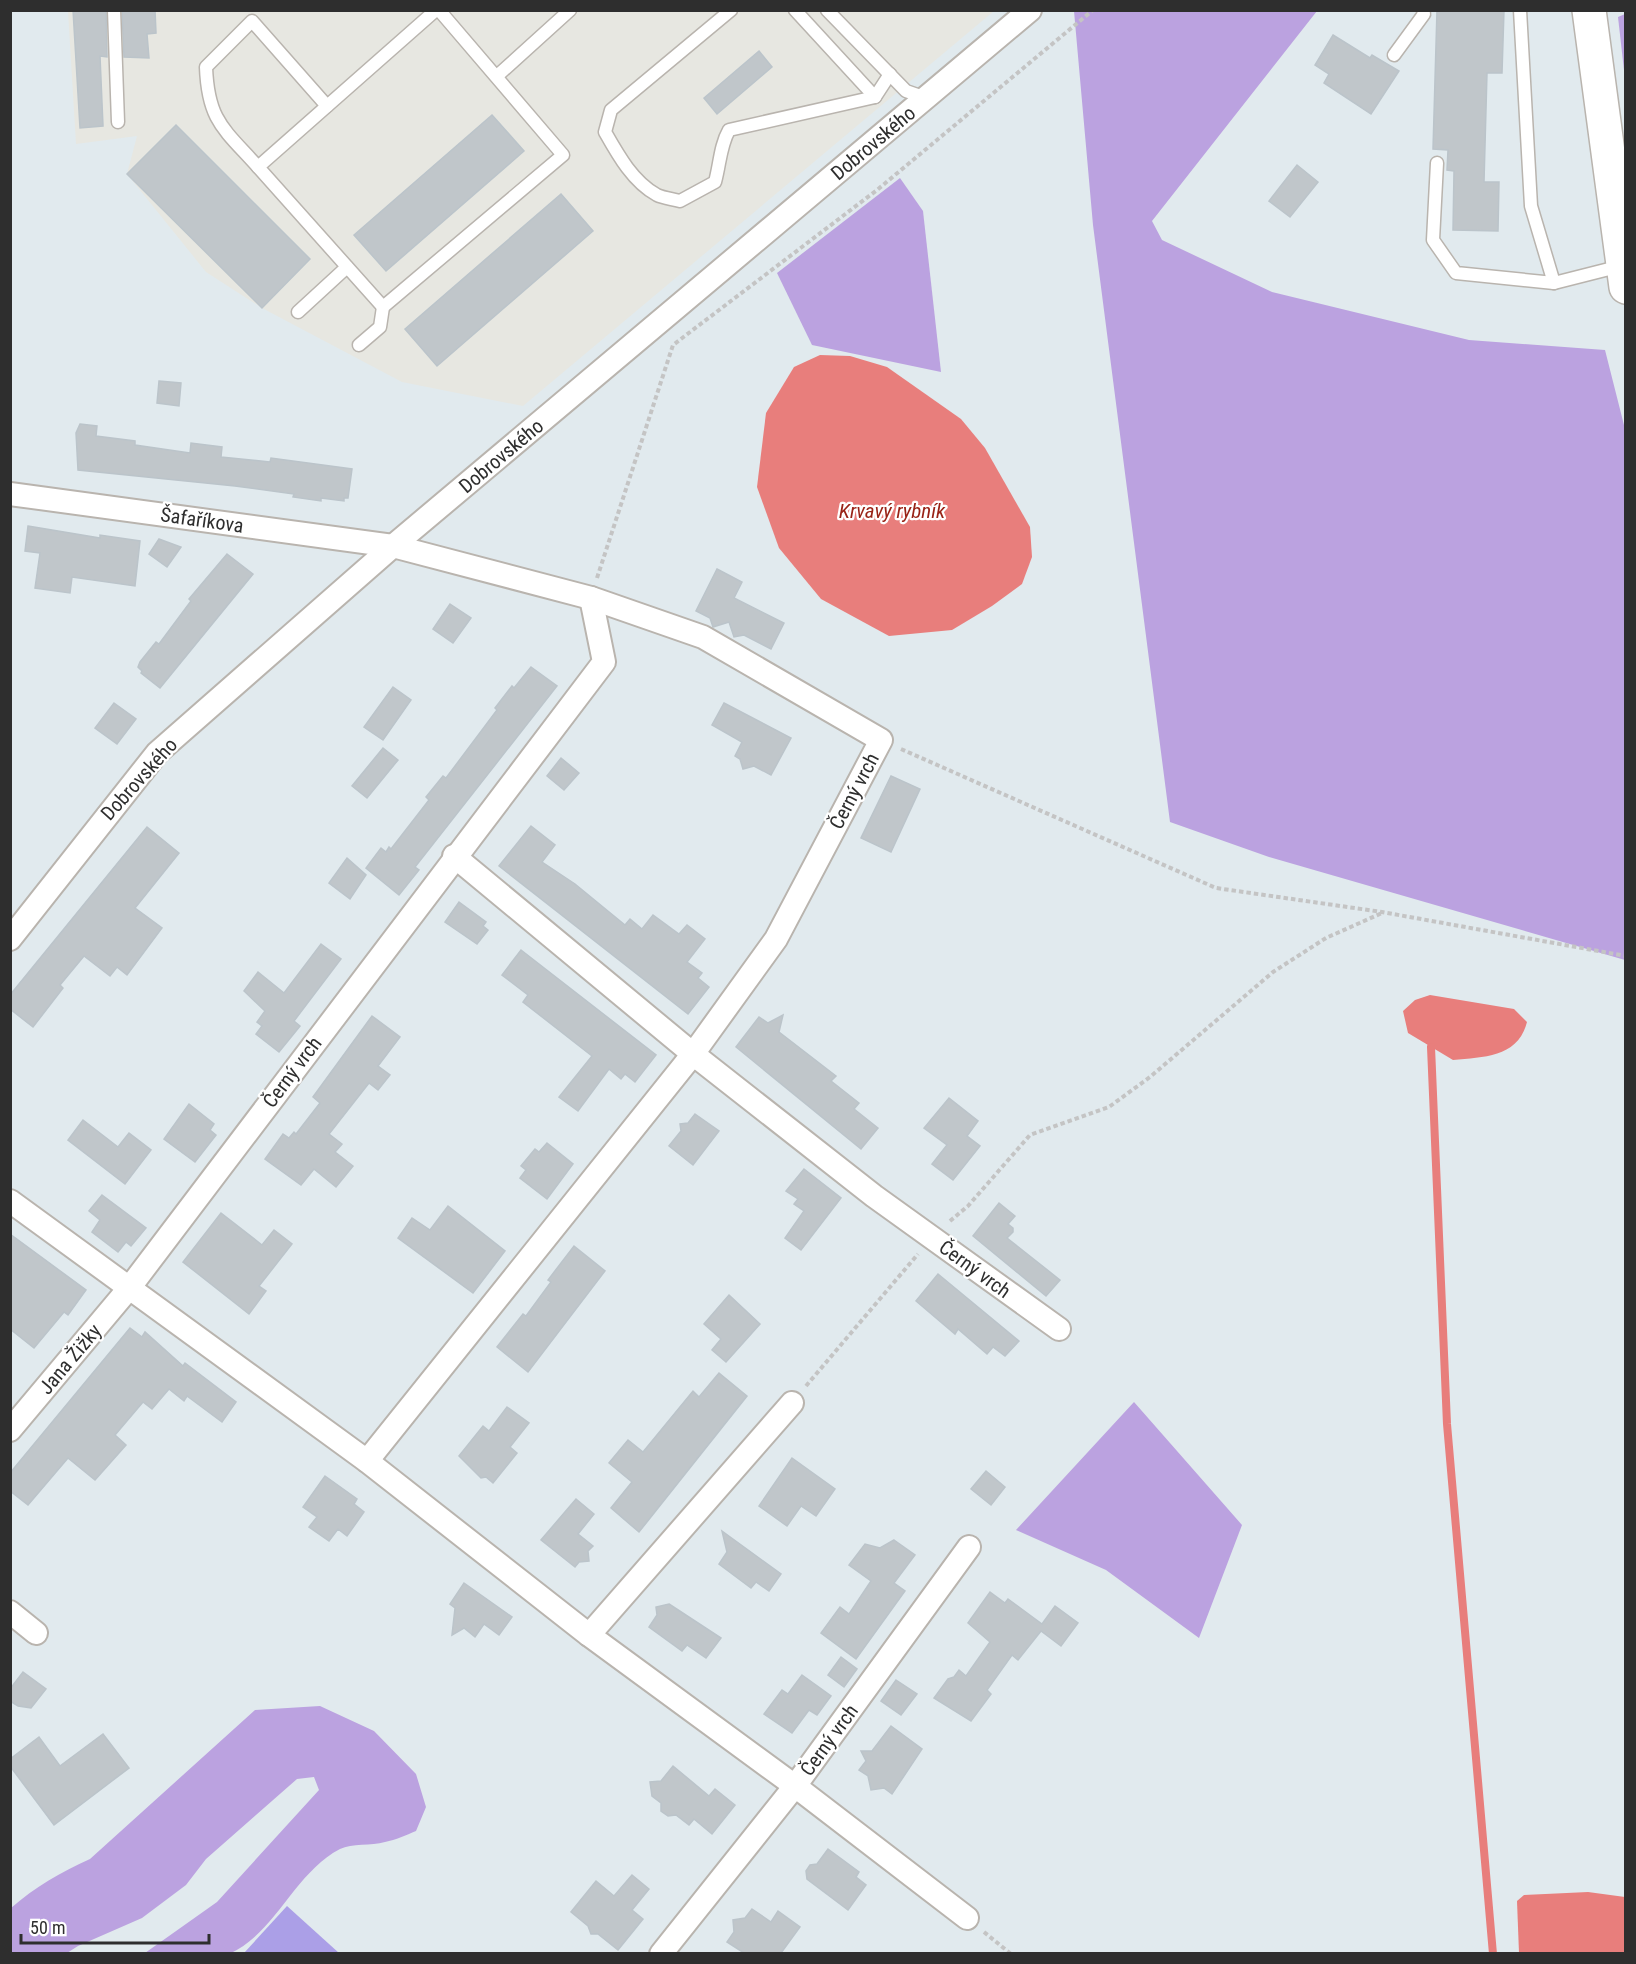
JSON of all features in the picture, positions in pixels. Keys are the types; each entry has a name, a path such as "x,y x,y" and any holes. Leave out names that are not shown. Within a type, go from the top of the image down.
{"main road":[{"path":"1589,10 1621,219 1624,276"}],"street":[{"name":"Dobrovského","path":"10,939 157,753 393,546 1030,10"},
{"name":"Šafaříkova","path":"10,494 393,546"},
{"name":"Černý vrch","path":"367,1461 693,1054 776,939 881,740 703,638 591,598 393,546"},
{"name":"Černý vrch","path":"130,1287 454,856 604,662 591,598"},
{"name":"Černý vrch","path":"454,856 693,1054 932,1238 1059,1329"},
{"name":"Černý vrch","path":"10,1201 367,1461 589,1635 795,1786 968,1918"},
{"name":"Jana Žižky","path":"10,1430 130,1287"},
{"path":"589,1635 792,1403"},
{"name":"Černý vrch","path":"660,1953 795,1786 969,1547"},
{"path":"10,1612 36,1633"}],"lane":[{"path":"114,10 118,122"},
{"path":"258,167 437,10 497,76 563,155 383,306 380,327 360,345"},
{"path":"497,76 570,10"},
{"path":"731,10 611,110 605,132 635,177 657,195 680,201 715,182 721,162 721,145 729,130 875,97 890,74"},
{"path":"795,10 875,97"},
{"path":"827,10 906,91 926,98"},
{"path":"1394,56 1424,14 1423,10"},
{"path":"1520,10 1531,206 1554,283"},
{"path":"327,106 252,21 206,67 207,86 216,118 383,306"},
{"path":"1437,163 1433,240 1456,273 1554,283 1624,276"},
{"path":"298,312 346,267"}],"path":[{"path":"591,598 673,345 878,190 1094,10"},
{"path":"881,740 1216,888 1382,912 1626,956"},
{"path":"792,1403 932,1238 968,1206 1030,1135 1109,1107 1150,1077 1273,972 1326,938 1382,912"},
{"path":"968,1918 1011,1953"}],"shaded area":[{"path":"68,11 994,11 523,406 402,382 262,308 206,272 127,174 137,136 76,144"},
{"path":"1074,11 1317,11 1152,221 1162,240 1272,292 1469,340 1605,350 1626,433 1625,960 1269,857 1170,822 1093,225"},
{"path":"1626,14 1625,79 1618,17"},
{"path":"900,178 923,211 941,372 812,345 777,273"},
{"path":"1134,1402 1242,1525 1199,1638 1106,1570 1016,1530"},
{"path":"320,1706 374,1731 416,1774 426,1807 416,1831 389,1841 340,1849 310,1873 260,1932 229,1954 145,1953 217,1902 319,1790 314,1777 297,1779 206,1859 186,1885 142,1918 67,1953 11,1953 11,1908 49,1880 90,1859 255,1710"},
{"path":"287,1906 339,1953 244,1953"}],"water":[{"name":"Krvavý rybník","path":"820,355 850,356 887,367 961,419 985,448 1030,527 1032,557 1022,584 992,606 952,630 889,636 821,599 779,548 757,487 766,413 794,367"},
{"path":"1430,995 1514,1009 1527,1022 1523,1034 1508,1049 1499,1053 1453,1060 1408,1033 1403,1011 1415,1000"},
{"path":"1588,1892 1625,1897 1625,1953 1519,1953 1517,1901 1524,1895"}],"building":[{"path":"73,10 106,10 107,57 100,56 103,126 80,128"},
{"path":"122,10 155,10 156,33 147,34 149,58 124,57"},
{"path":"1437,10 1504,10 1502,73 1487,73 1484,182 1499,182 1498,231 1453,230 1454,171 1447,170 1448,150 1433,149"},
{"path":"1333,35 1370,58 1372,55 1399,71 1371,114 1324,83 1329,74 1315,65"},
{"path":"759,51 772,67 717,114 704,98"},
{"path":"492,115 524,151 386,271 354,235"},
{"path":"176,125 310,259 262,308 127,174"},
{"path":"1297,165 1318,182 1290,217 1269,201"},
{"path":"561,194 593,231 437,366 405,329"},
{"path":"159,381 181,383 179,406 157,403"},
{"path":"80,424 97,426 96,436 135,441 135,445 190,453 191,443 222,447 221,457 270,462 271,458 352,469 348,498 344,498 344,501 321,498 321,501 293,497 294,494 235,486 78,470 76,433"},
{"path":"28,526 100,538 100,535 140,541 135,586 72,577 70,593 35,588 40,553 25,551"},
{"path":"159,539 181,547 167,567 149,554"},
{"path":"227,554 253,574 160,688 141,673 138,667 140,662 156,642 159,644 191,601 189,599"},
{"path":"717,569 742,582 734,598 784,623 771,649 744,635 734,637 729,622 713,627 710,618 696,611"},
{"path":"450,604 471,618 453,643 433,629"},
{"path":"531,667 557,686 415,867 419,870 399,895 366,868 381,848 386,852 389,847 391,849 429,800 426,797 443,776 446,778 497,710 495,708"},
{"path":"393,687 411,700 383,740 364,727"},
{"path":"114,703 136,719 117,744 95,728"},
{"path":"724,703 791,738 771,775 754,766 743,769 740,759 735,756 742,742 712,725"},
{"path":"383,748 398,760 367,798 352,786"},
{"path":"561,758 579,773 564,790 547,776"},
{"path":"891,776 920,789 891,852 861,838"},
{"path":"531,826 555,845 542,862 575,884 625,925 630,919 642,929 653,915 679,934 687,925 705,939 687,962 702,973 698,978 709,987 688,1014 499,866"},
{"path":"147,827 179,853 135,908 162,928 127,975 117,967 110,976 84,956 60,985 63,988 33,1027 10,1009 10,995"},
{"path":"347,858 366,875 350,899 329,883"},
{"path":"459,902 486,922 483,926 488,930 477,944 445,922"},
{"path":"321,944 341,959 294,1021 300,1026 279,1052 256,1034 262,1026 257,1022 265,1011 244,991 258,972 284,993"},
{"path":"521,950 656,1055 635,1082 625,1074 621,1079 609,1069 578,1111 559,1097 592,1056 523,1002 528,995 502,975"},
{"path":"783,1015 779,1032 836,1076 831,1081 859,1103 854,1109 878,1128 861,1149 736,1047 759,1017 768,1023"},
{"path":"372,1016 400,1037 378,1066 390,1075 378,1090 369,1083 329,1134 342,1144 335,1152 353,1166 336,1187 314,1169 301,1185 265,1159 283,1134 289,1138 294,1132 296,1134 320,1103 313,1097"},
{"path":"949,1098 978,1121 967,1136 980,1146 953,1180 932,1164 947,1145 924,1128"},
{"path":"189,1104 214,1124 210,1130 216,1135 195,1162 164,1139"},
{"path":"695,1114 719,1131 693,1165 669,1146 681,1131 680,1124 688,1123"},
{"path":"83,1120 118,1147 129,1133 151,1150 125,1184 68,1140"},
{"path":"547,1143 573,1164 547,1199 520,1178 526,1170 521,1166 535,1149 539,1152"},
{"path":"804,1169 841,1198 801,1250 785,1238 804,1211 794,1204 798,1199 786,1191"},
{"path":"102,1195 146,1228 131,1246 126,1242 118,1252 92,1232 100,1220 89,1211"},
{"path":"999,1203 1015,1216 1008,1224 1013,1228 1013,1232 1007,1238 1060,1280 1046,1296 973,1236"},
{"path":"448,1206 505,1251 473,1293 398,1238 412,1218 430,1230"},
{"path":"221,1213 262,1245 274,1230 292,1244 259,1286 266,1291 249,1314 183,1262"},
{"path":"10,1234 86,1290 68,1315 64,1312 34,1348 10,1329"},
{"path":"574,1246 605,1271 528,1372 497,1347 523,1314 526,1316 551,1282 548,1280"},
{"path":"938,1274 1019,1341 1005,1356 993,1347 987,1354 958,1329 955,1334 916,1301"},
{"path":"729,1295 760,1324 726,1362 712,1350 721,1339 704,1324"},
{"path":"130,1328 142,1337 145,1332 183,1366 185,1363 236,1402 222,1422 187,1396 184,1401 169,1389 152,1409 143,1402 115,1435 126,1445 95,1480 68,1458 28,1505 10,1491 10,1473"},
{"path":"719,1373 747,1396 639,1532 611,1508 632,1482 609,1463 628,1440 643,1452 693,1391 699,1397"},
{"path":"507,1407 529,1423 510,1447 517,1453 493,1483 486,1477 481,1478 459,1456 483,1426 489,1431"},
{"path":"792,1458 835,1489 816,1516 801,1506 787,1526 759,1506"},
{"path":"986,1471 1005,1487 991,1505 971,1489"},
{"path":"325,1476 357,1499 354,1504 364,1512 347,1536 338,1529 329,1541 309,1527 317,1517 303,1507"},
{"path":"576,1499 594,1514 578,1534 593,1546 588,1551 589,1561 579,1562 575,1567 541,1540"},
{"path":"722,1531 781,1574 769,1591 756,1582 751,1588 719,1564 727,1552"},
{"path":"894,1540 915,1555 894,1583 905,1591 856,1659 821,1633 840,1607 849,1614 871,1581 849,1565 865,1544 880,1548"},
{"path":"464,1583 512,1617 499,1635 484,1624 475,1637 464,1628 452,1635 455,1608 450,1604"},
{"path":"990,1592 1005,1603 1008,1599 1042,1624 1055,1606 1078,1623 1061,1646 1041,1631 1018,1660 1012,1655 987,1690 991,1694 971,1721 934,1698 948,1679 954,1677 959,1670 966,1676 990,1642 968,1623"},
{"path":"669,1604 721,1638 706,1658 687,1645 682,1651 649,1627 657,1615 656,1607"},
{"path":"841,1657 857,1669 844,1687 828,1675"},
{"path":"23,1672 46,1689 31,1708 18,1706 10,1701 10,1689"},
{"path":"802,1675 831,1696 817,1715 809,1710 792,1733 764,1714 782,1690 788,1694"},
{"path":"896,1680 917,1694 901,1715 881,1701"},
{"path":"891,1726 922,1749 892,1794 884,1788 871,1790 868,1776 859,1770 866,1761 861,1751 872,1751"},
{"path":"103,1734 129,1768 54,1825 10,1766 10,1759 39,1737 60,1766"},
{"path":"673,1766 709,1796 715,1789 735,1805 712,1834 694,1819 689,1825 676,1815 668,1816 661,1811 661,1803 652,1796 650,1782 661,1781"},
{"path":"828,1849 859,1872 856,1877 866,1885 848,1910 807,1879 806,1871 810,1865 817,1864"},
{"path":"632,1875 649,1889 632,1910 643,1919 618,1950 598,1934 591,1934 588,1926 571,1912 596,1881 614,1896"},
{"path":"752,1909 771,1922 778,1911 800,1927 781,1953 744,1953 727,1942 734,1932 733,1920 745,1918"}],"waterway":[{"path":"1431,1047 1447,1424 1493,1954"}]}
